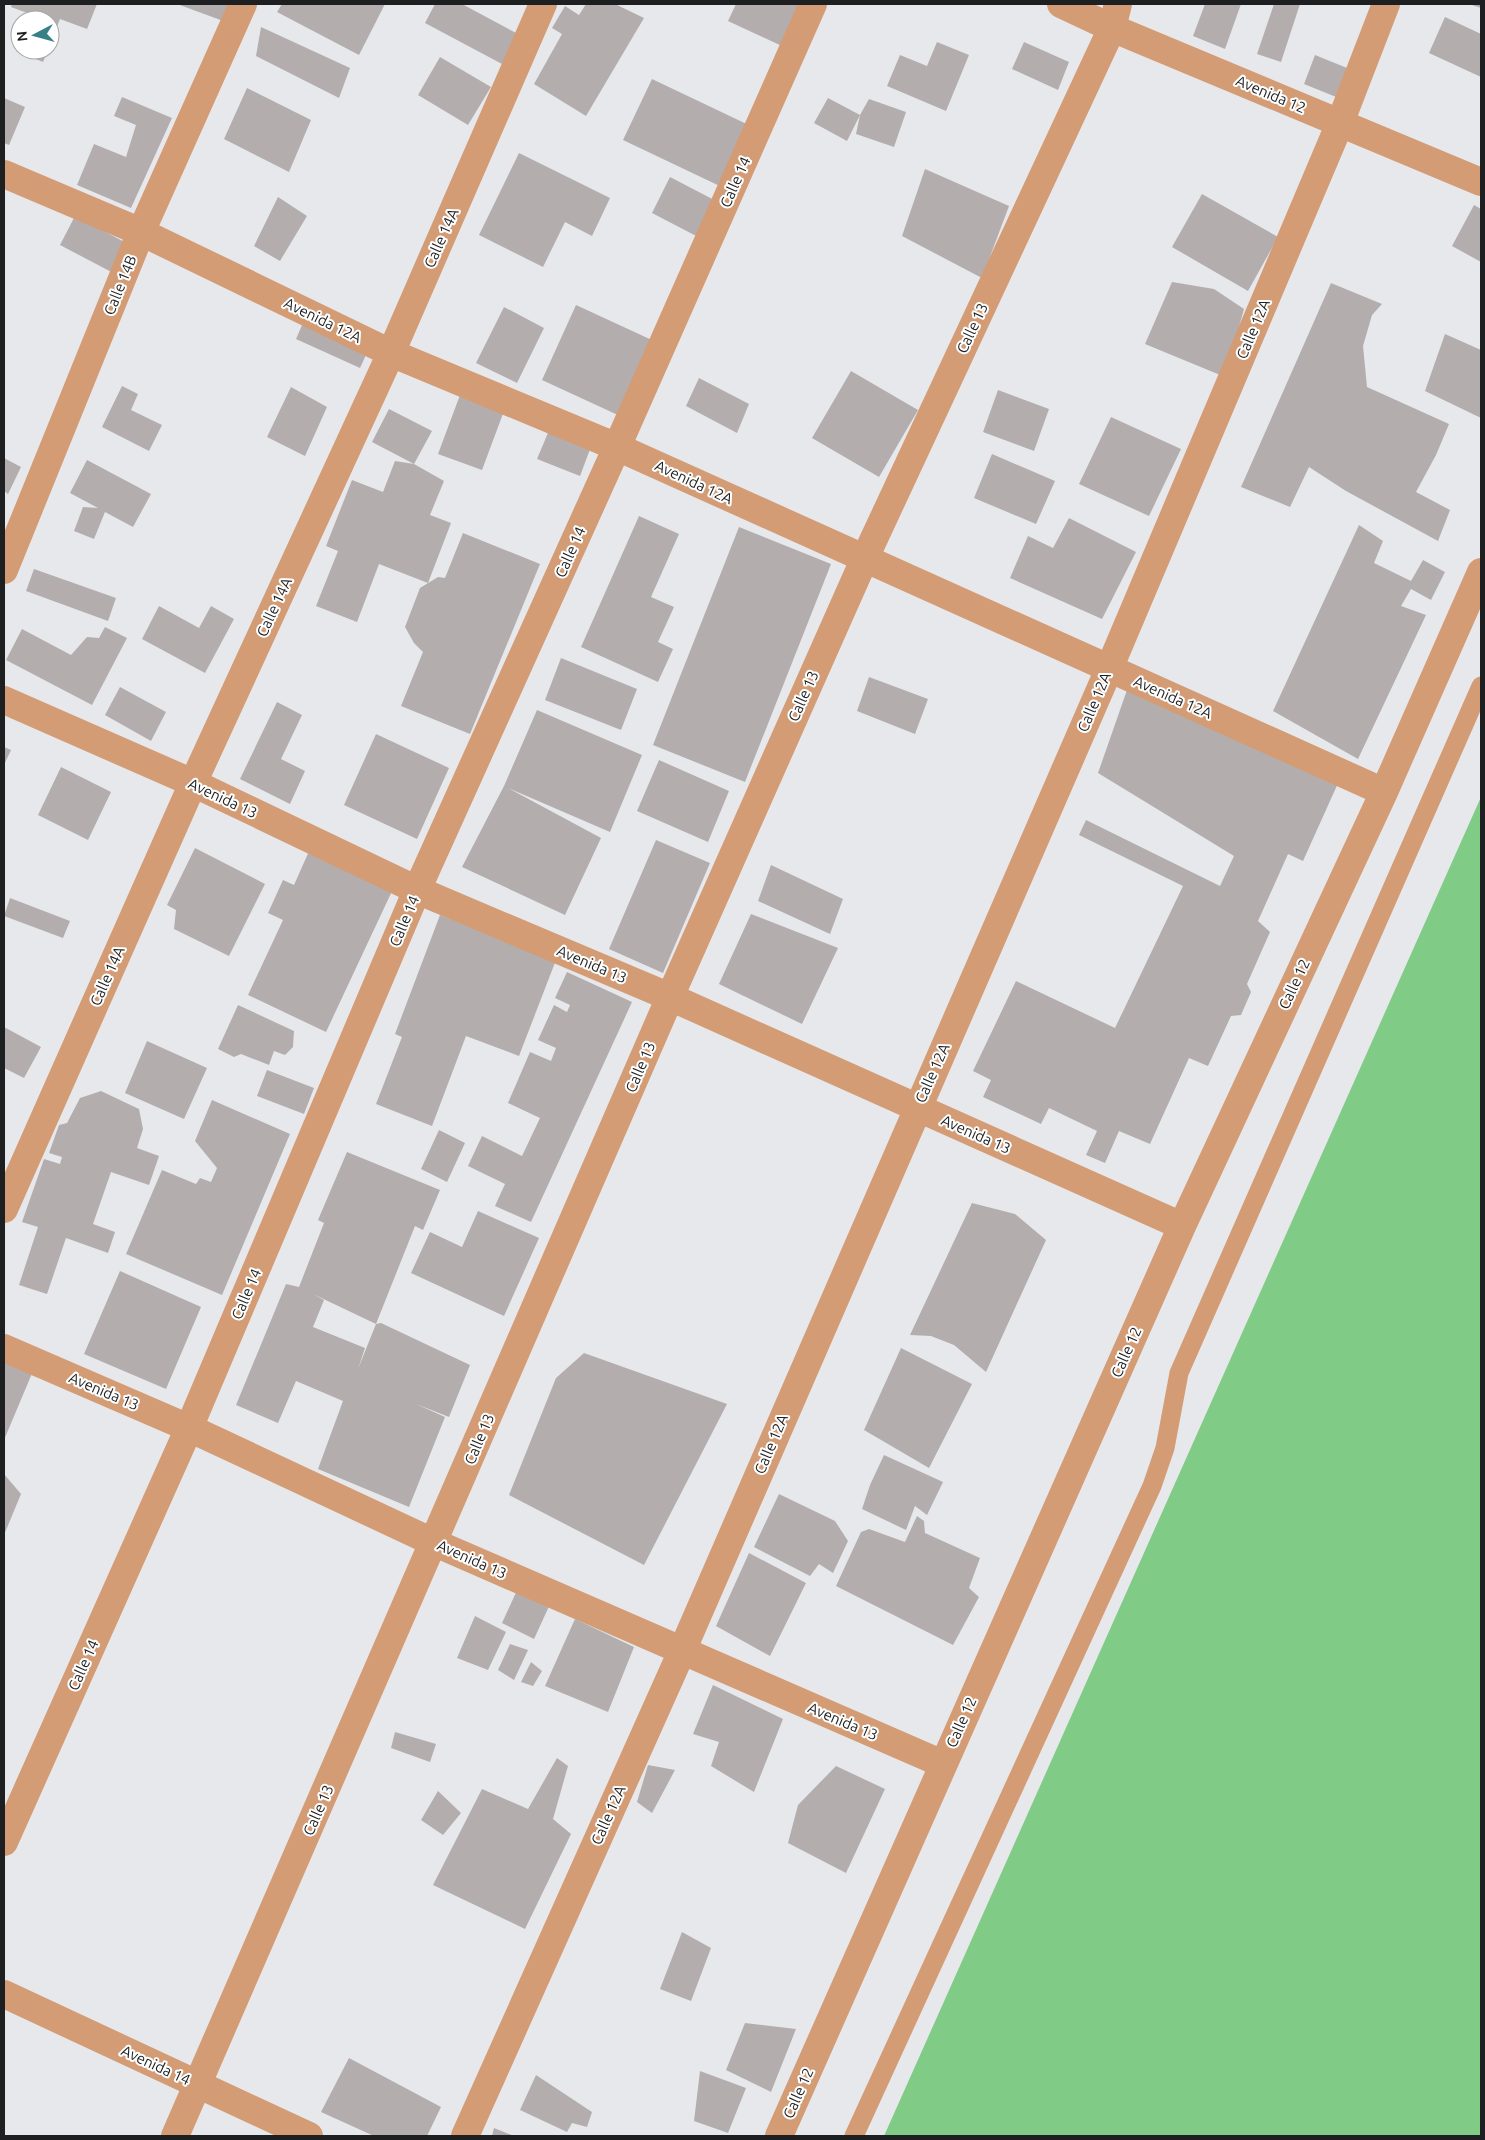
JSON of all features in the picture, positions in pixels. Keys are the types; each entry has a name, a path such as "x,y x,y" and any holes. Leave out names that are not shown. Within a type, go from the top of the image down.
{"street":[{"name":"Calle 14B","path":"4,570 141,232 243,4"},
{"name":"Calle 14A","path":"4,1209 193,783 391,353 543,4"},
{"name":"Calle 14","path":"4,1842 189,1428 417,890 617,447 813,4"},
{"name":"Avenida 12","path":"1061,4 1115,16 1340,123 1481,182"},
{"name":"Calle 12A","path":"465,2136 682,1651 916,1107 1109,669 1340,123 1386,4"},
{"name":"Calle 13","path":"175,2136 435,1543 670,997 864,560 1115,16"},
{"name":"Avenida 12A","path":"4,174 141,232 391,353 617,447 864,560 1384,792"},
{"name":"Calle 12","path":"779,2136 1182,1226 1384,792 1481,572"},
{"name":"Avenida 13","path":"4,700 193,783 417,890 670,997 1182,1226"},
{"name":"Avenida 13","path":"4,1348 189,1428 435,1543 943,1764"},
{"name":"Avenida 14","path":"4,1994 309,2136"}],"lane":[{"path":"854,2136 1152,1486 1165,1448 1179,1373 1481,686"}],"green space":[{"path":"1481,797 1481,2136 884,2136"}],"building":[{"path":"12,4 97,4 87,29 60,19 60,10 19,10 11,7"},
{"path":"177,4 233,4 226,22"},
{"path":"282,4 385,4 359,55 277,12"},
{"path":"435,4 462,4 518,34 502,64 425,23"},
{"path":"586,4 615,4 644,18 586,116 534,84 562,34 552,28 565,6 579,15"},
{"path":"736,4 802,4 782,46 728,21"},
{"path":"1205,4 1241,4 1225,49 1193,36"},
{"path":"1274,4 1300,4 1281,62 1257,54"},
{"path":"1469,4 1481,4 1481,8"},
{"path":"1445,17 1481,34 1481,77 1429,53"},
{"path":"261,27 350,68 339,98 256,56"},
{"path":"937,42 969,55 946,111 887,86 900,55 927,66"},
{"path":"1024,42 1069,62 1058,90 1012,69"},
{"path":"1315,55 1357,72 1346,101 1304,84"},
{"path":"440,57 491,87 468,125 418,95"},
{"path":"652,79 755,128 726,189 623,140"},
{"path":"247,88 311,120 289,172 224,139"},
{"path":"122,97 172,118 131,208 77,185 94,144 126,157 136,125 114,116"},
{"path":"4,98 25,107 9,145 4,143"},
{"path":"828,98 860,115 847,141 814,123"},
{"path":"869,99 906,112 894,147 856,134 860,115"},
{"path":"519,153 610,198 592,236 565,222 543,267 479,235"},
{"path":"925,169 1009,206 982,278 902,236"},
{"path":"670,177 720,203 702,239 652,213"},
{"path":"1202,194 1278,237 1248,291 1172,247"},
{"path":"278,197 307,216 280,261 254,246"},
{"path":"1474,205 1481,209 1481,262 1452,246"},
{"path":"75,216 134,247 119,276 60,245"},
{"path":"1172,282 1214,289 1244,309 1225,377 1145,344"},
{"path":"1331,283 1382,304 1372,315 1363,346 1367,387 1449,424 1436,455 1416,492 1450,510 1438,541 1346,491 1309,467 1290,507 1241,487"},
{"path":"576,305 654,341 620,416 542,380"},
{"path":"504,307 544,328 517,383 476,363"},
{"path":"306,316 371,344 360,368 296,339"},
{"path":"1445,334 1481,350 1481,418 1425,391"},
{"path":"851,371 918,410 879,477 812,438"},
{"path":"699,378 749,404 737,433 686,406"},
{"path":"122,386 138,394 131,410 162,425 149,451 102,427"},
{"path":"291,387 327,407 305,456 267,437"},
{"path":"998,390 1049,409 1034,451 983,432"},
{"path":"460,395 504,411 482,470 438,454"},
{"path":"389,409 432,431 414,464 372,442"},
{"path":"1111,417 1181,449 1149,516 1079,484"},
{"path":"550,428 592,444 580,476 537,459"},
{"path":"992,454 1055,481 1036,524 974,498"},
{"path":"4,458 21,467 8,494 4,491"},
{"path":"87,460 151,494 133,527 105,512 94,539 74,531 83,507 98,508 70,493"},
{"path":"395,461 414,464 444,481 430,515 451,523 428,583 379,564 357,622 316,606 338,551 326,546 352,480 383,492"},
{"path":"639,516 679,534 651,597 674,607 658,642 673,649 658,682 581,647"},
{"path":"1069,518 1136,552 1102,619 1010,578 1028,536 1053,548"},
{"path":"1359,525 1383,541 1374,563 1411,581 1423,560 1445,572 1431,600 1411,589 1401,606 1426,615 1358,759 1273,711"},
{"path":"739,527 831,564 745,782 653,745"},
{"path":"463,533 540,564 470,734 401,706 423,652 414,643 405,627 420,588 438,577 445,578"},
{"path":"34,569 116,598 108,621 26,591"},
{"path":"159,606 199,628 211,606 234,619 205,673 142,639"},
{"path":"105,627 127,638 92,705 6,660 22,629 71,655 87,637 99,638"},
{"path":"561,658 637,689 621,730 545,700"},
{"path":"869,677 928,699 915,734 857,711"},
{"path":"120,687 166,712 151,741 105,715"},
{"path":"1127,690 1339,781 1303,861 1288,854 1258,921 1270,932 1247,984 1251,992 1241,1015 1231,1016 1208,1066 1189,1058 1150,1144 1119,1131 1105,1163 1086,1155 1097,1131 1049,1108 1041,1124 983,1097 991,1080 973,1071 1016,981 1115,1028 1183,886 1079,835 1086,820 1220,886 1234,856 1098,773"},
{"path":"277,702 302,715 281,759 305,771 290,804 240,779"},
{"path":"537,710 642,755 610,832 508,788 601,838 565,915 462,867 504,786"},
{"path":"376,734 449,768 417,839 344,805"},
{"path":"4,747 11,750 4,765"},
{"path":"659,760 729,791 708,842 637,811"},
{"path":"61,767 111,792 88,840 38,815"},
{"path":"656,840 710,863 663,973 609,949"},
{"path":"195,848 265,884 229,956 174,929 176,910 167,905"},
{"path":"310,849 393,889 326,1032 248,995 283,920 268,913 283,880 294,885"},
{"path":"771,865 843,899 830,934 758,901"},
{"path":"10,898 70,921 63,938 4,916"},
{"path":"751,914 838,948 802,1024 719,984"},
{"path":"440,915 556,960 519,1056 466,1036 432,1126 376,1104 402,1037 395,1034"},
{"path":"567,972 632,1002 531,1222 495,1206 505,1184 468,1166 482,1136 522,1156 540,1118 508,1103 530,1052 551,1061 556,1048 538,1040 554,1005 567,1012 570,1005 555,998"},
{"path":"238,1005 294,1031 293,1047 285,1055 274,1051 269,1065 241,1054 234,1057 218,1049"},
{"path":"4,1027 41,1047 24,1078 4,1068"},
{"path":"147,1041 207,1068 184,1119 125,1093"},
{"path":"267,1070 314,1088 304,1114 257,1096"},
{"path":"101,1091 139,1109 143,1129 137,1148 159,1156 149,1185 111,1172 93,1224 115,1232 108,1253 66,1238 47,1294 19,1285 38,1227 22,1222 44,1159 60,1164 62,1157 49,1153 59,1125 67,1123 80,1098"},
{"path":"212,1100 290,1134 222,1295 126,1254 162,1170 196,1184 200,1178 211,1182 217,1168 195,1141"},
{"path":"439,1130 465,1143 447,1182 421,1169"},
{"path":"347,1152 440,1190 423,1230 415,1226 376,1324 381,1323 470,1365 449,1417 416,1404 445,1417 409,1507 318,1469 343,1401 296,1381 278,1423 236,1405 286,1284 299,1287 324,1223 318,1220","holes":["313,1294 376,1324 358,1369 365,1348 313,1327 324,1300"]},
{"path":"972,1203 1015,1214 1046,1240 986,1372 954,1345 931,1336 910,1335"},
{"path":"478,1211 539,1238 504,1316 411,1273 430,1232 462,1247"},
{"path":"120,1271 201,1307 166,1389 84,1354"},
{"path":"901,1348 972,1384 929,1468 864,1430"},
{"path":"584,1353 727,1404 644,1565 509,1495 556,1378"},
{"path":"4,1359 33,1371 4,1440"},
{"path":"884,1455 943,1482 927,1515 915,1506 906,1530 862,1509 870,1485"},
{"path":"4,1474 21,1494 4,1535"},
{"path":"779,1494 835,1521 848,1541 833,1573 819,1564 810,1576 754,1547"},
{"path":"917,1516 924,1521 925,1533 980,1558 969,1588 979,1597 953,1645 836,1586 861,1532 869,1529 905,1542"},
{"path":"749,1553 806,1583 770,1656 716,1626"},
{"path":"518,1588 551,1602 534,1639 502,1623"},
{"path":"475,1616 506,1632 488,1670 457,1658"},
{"path":"575,1619 634,1647 608,1712 545,1686"},
{"path":"510,1644 528,1650 514,1680 498,1670"},
{"path":"531,1662 542,1671 533,1686 521,1682"},
{"path":"713,1685 783,1719 754,1792 711,1766 719,1742 693,1734"},
{"path":"395,1732 436,1744 430,1762 391,1748"},
{"path":"557,1758 568,1766 553,1819 571,1834 525,1929 433,1885 482,1789 528,1809"},
{"path":"648,1765 675,1770 652,1813 637,1802"},
{"path":"836,1766 885,1789 846,1873 788,1843 798,1805"},
{"path":"438,1791 461,1813 443,1835 421,1820"},
{"path":"682,1932 711,1948 691,2001 660,1989"},
{"path":"745,2023 796,2029 771,2092 726,2070"},
{"path":"349,2058 441,2107 427,2136 374,2136 321,2112"},
{"path":"700,2071 746,2088 728,2133 694,2121"},
{"path":"536,2075 592,2112 587,2127 572,2123 567,2132 520,2110"},
{"path":"494,2128 514,2136 492,2136"}]}
